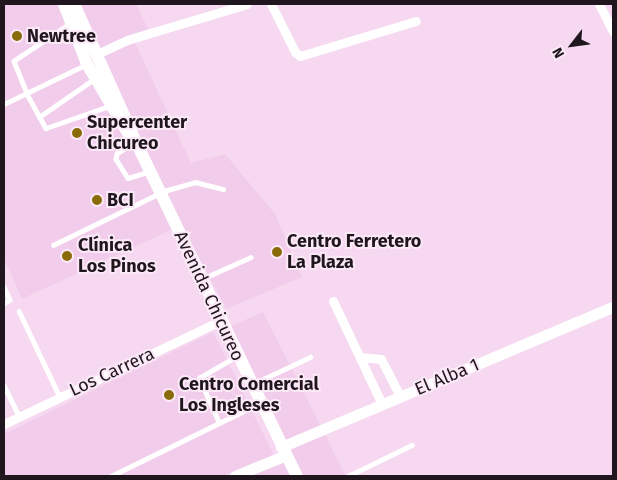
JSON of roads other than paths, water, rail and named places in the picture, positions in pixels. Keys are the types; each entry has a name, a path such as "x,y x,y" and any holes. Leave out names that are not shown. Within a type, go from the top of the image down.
{"main road":[{"name":"Avenida Chicureo","path":"64,4 70,24 87,64 100,77 136,142 220,321 297,476"},
{"name":"Avenida Chicureo","path":"74,4 97,54 100,77 109,106 136,142"}],"street":[{"path":"97,54 128,40 247,4"},
{"path":"271,4 295,52 300,56 416,21"},
{"path":"600,4 613,32"},
{"path":"333,301 382,404"},
{"name":"El Alba 1","path":"235,476 382,404 613,307"},
{"name":"Los Carrera","path":"4,424 220,321"},
{"path":"361,357 382,359 400,396"}],"lane":[{"path":"70,24 14,61 28,94 46,128 51,128 109,106"},
{"path":"4,104 87,64 91,54 90,38"},
{"path":"39,117 100,77"},
{"path":"136,142 117,154 116,159 128,178 150,171"},
{"path":"53,245 160,193 195,182 222,189"},
{"path":"201,279 251,257"},
{"path":"4,287 10,300 4,304"},
{"path":"19,311 60,397"},
{"path":"220,423 198,378 237,356"},
{"path":"251,384 310,357"},
{"path":"4,385 19,416"},
{"path":"111,476 260,403"},
{"path":"348,476 412,445"}],"place":[{"name":"Newtree","path":"17,36"},
{"name":"Supercenter Chicureo","path":"77,133"},
{"name":"BCI","path":"97,200"},
{"name":"Centro Ferretero La Plaza","path":"277,252"},
{"name":"Clínica Los Pinos","path":"67,256"},
{"name":"Centro Comercial Los Ingleses","path":"169,395"}]}
